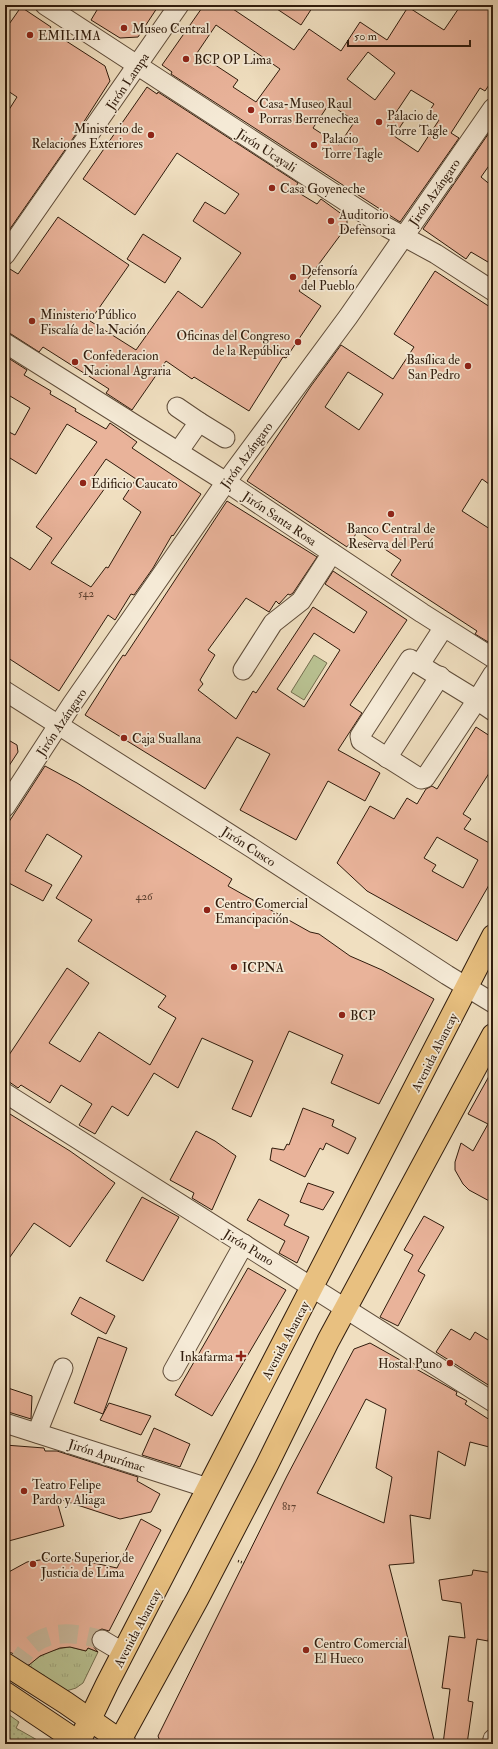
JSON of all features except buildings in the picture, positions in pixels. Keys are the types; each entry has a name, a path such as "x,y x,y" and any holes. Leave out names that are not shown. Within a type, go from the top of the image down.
{"main road":[{"name":"Avenida Abancay","path":"79,1744 89,1719 493,936"},
{"path":"11,1667 89,1719 121,1743 266,1467 328,1341 493,1035"},
{"path":"5,1693 79,1744"}],"street":[{"name":"Jirón Ucayali","path":"45,5 379,223 436,254 493,291"},
{"name":"Jirón Lampa","path":"5,255 179,5"},
{"name":"Jirón Azángaro","path":"5,807 58,725 226,482 348,317 493,108"},
{"name":"Jirón Santa Rosa","path":"5,343 226,482 493,658"},
{"path":"177,407 225,438"},
{"path":"178,452 199,422"},
{"path":"243,670 273,623 301,601 332,553"},
{"path":"420,664 444,627"},
{"path":"493,674 477,700 424,779 421,779 361,741 360,736 410,659 440,676 477,700 493,711"},
{"path":"387,758 440,676"},
{"name":"Jirón Cusco","path":"5,691 255,850 467,988 493,1003"},
{"name":"Jirón Puno","path":"5,1092 493,1402"},
{"path":"173,1371 244,1244"},
{"path":"37,1433 63,1368"},
{"name":"Jirón Apurímac","path":"5,1423 208,1488"},
{"path":"102,1640 124,1653"},
{"path":"492,1744 493,1739"}],"green space":[{"path":"314,655 327,663 304,700 291,692"},
{"path":"70,1647 86,1651 88,1648 98,1652 83,1683 76,1688 63,1692 28,1666 37,1658 47,1653"},
{"path":"5,1712 19,1722 16,1728 39,1741 40,1744 5,1744"}],"tunnel":[{"path":"15,1668 29,1648 45,1637 74,1634 102,1640"}],"place":[{"name":"Museo Central","path":"124,28"},
{"name":"EMILIMA","path":"30,35"},
{"name":"BCP OP Lima","path":"186,59"},
{"name":"Casa-Museo Raul Porras Berrenechea","path":"251,110"},
{"name":"Palacio de Torre Tagle","path":"379,122"},
{"name":"Ministerio de Relaciones Exteriores","path":"151,135"},
{"name":"Palacio Torre Tagle","path":"314,145"},
{"name":"Casa Goyeneche","path":"272,188"},
{"name":"Auditorio Defensoria","path":"331,221"},
{"name":"Defensoría del Pueblo","path":"293,277"},
{"name":"Ministerio Público Fiscalía de la Nación","path":"32,321"},
{"name":"Oficinas del Congreso de la República","path":"298,342"},
{"name":"Confederacion Nacional Agraria","path":"75,362"},
{"name":"Basílica de San Pedro","path":"468,366"},
{"name":"Edificio Caucato","path":"83,483"},
{"name":"Banco Central de Reserva del Perú","path":"391,514"},
{"name":"Caja Suallana","path":"124,738"},
{"name":"Centro Comercial Emancipación","path":"207,910"},
{"name":"ICPNA","path":"234,967"},
{"name":"BCP","path":"342,1015"},
{"name":"Inkafarma","path":"241,1356"},
{"name":"Hostal Puno","path":"450,1363"},
{"name":"Teatro Felipe Pardo y Aliaga","path":"24,1491"},
{"name":"Corte Superior de Justicia de Lima","path":"33,1564"},
{"name":"Centro Comercial El Hueco","path":"306,1650"}]}
